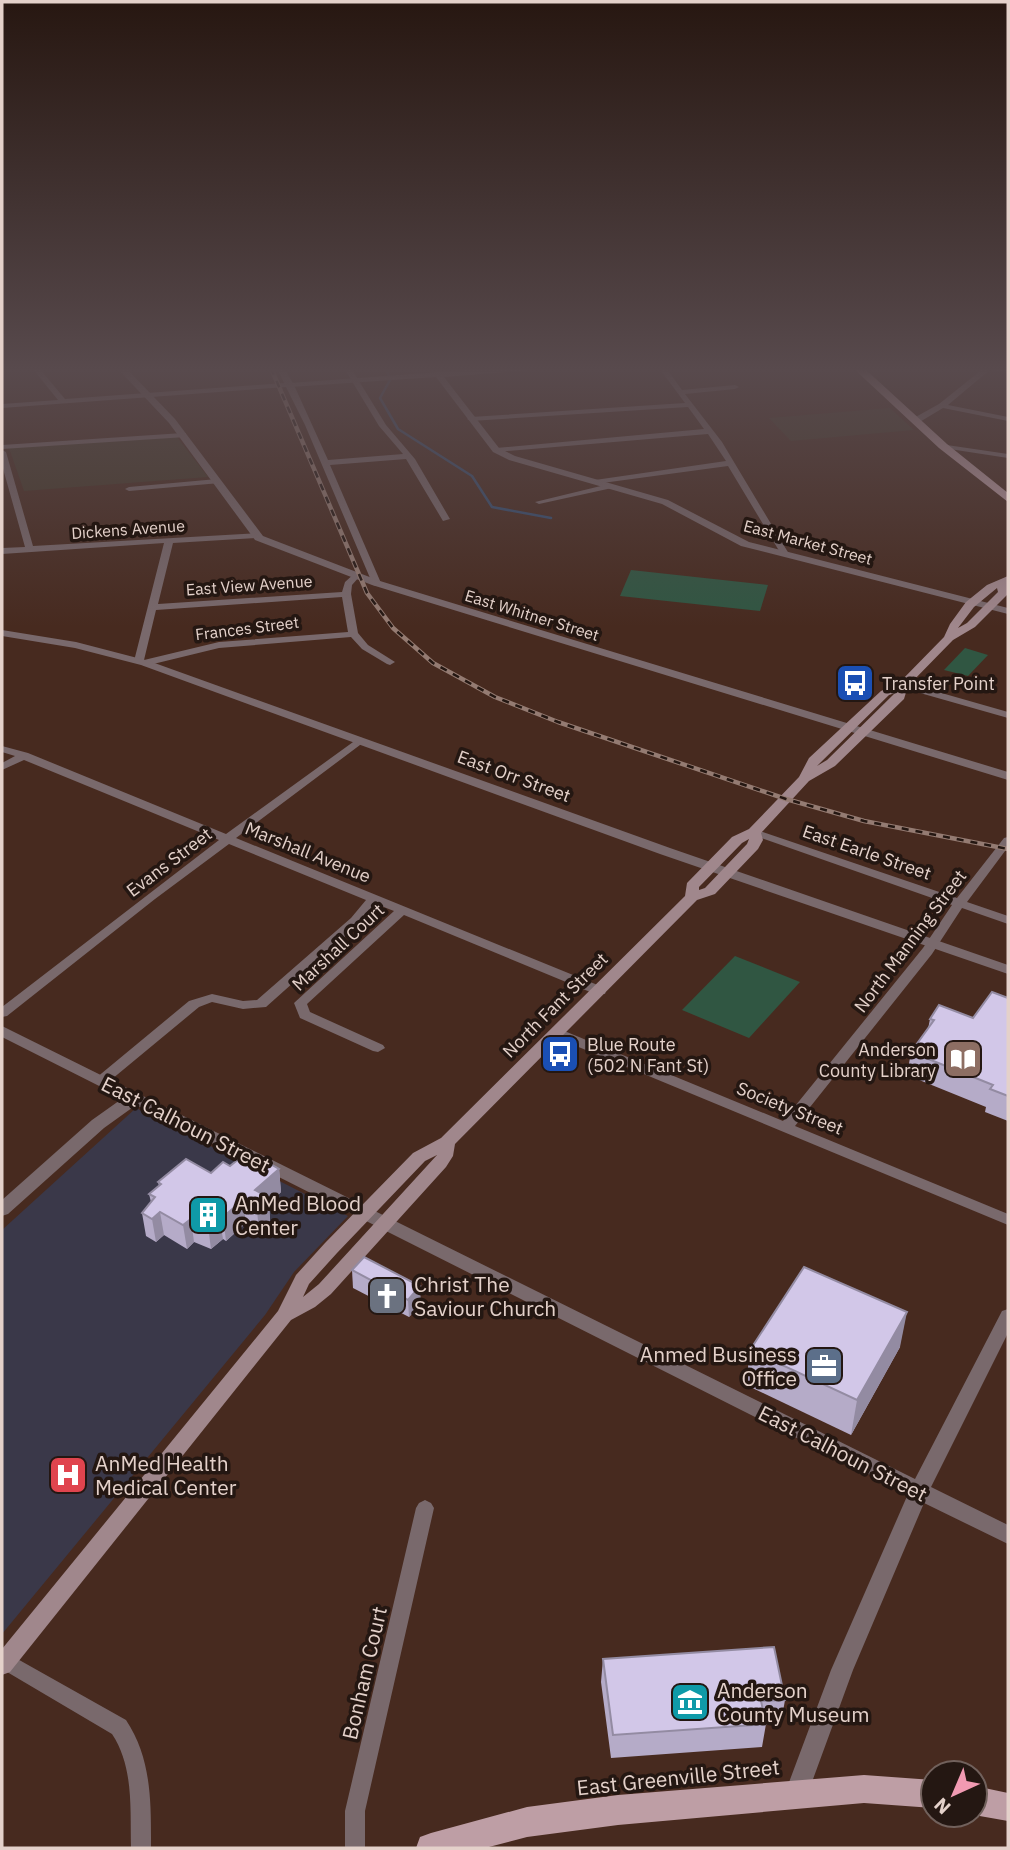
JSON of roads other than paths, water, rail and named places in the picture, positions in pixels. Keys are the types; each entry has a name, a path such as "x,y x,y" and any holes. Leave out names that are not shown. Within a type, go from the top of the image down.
{"main road":[{"path":"953,454 1008,499"},
{"path":"949,638 956,622 974,602 987,590 1005,581"},
{"path":"903,685 949,638 971,625 1003,593 1005,581"},
{"name":"North Fant Street","path":"692,897 692,886 737,840 754,832 805,778 831,763 900,697 904,692 903,685 885,693 848,727 813,761 805,778"},
{"name":"North Fant Street","path":"3,1663 285,1315 302,1280 419,1157 447,1142 692,897 710,891 753,846 756,840 754,832"},
{"name":"North Fant Street","path":"285,1315 309,1303 325,1289 440,1163 447,1142"},
{"name":"East Greenville Street","path":"431,1848 527,1822 618,1810 864,1789 919,1793"},
{"path":"989,1804 1008,1807"}],"street":[{"path":"3,454 30,550"},
{"name":"East Whitner Street","path":"197,454 256,535 313,561 376,583 1008,776"},
{"path":"322,454 376,583"},
{"name":"East Market Street","path":"505,454 520,461 676,506 737,540 1008,611"},
{"path":"725,454 785,554"},
{"path":"326,463 408,456 446,519"},
{"path":"595,482 731,463"},
{"path":"129,489 217,481"},
{"path":"539,502 609,486"},
{"name":"Dickens Avenue","path":"2,551 256,535"},
{"path":"142,662 169,540"},
{"path":"355,576 348,584 346,594 353,634 365,647 390,662"},
{"name":"East View Avenue","path":"153,607 346,594"},
{"name":"East Orr Street","path":"2,633 76,645 142,662 711,867 1008,970"},
{"name":"Frances Street","path":"142,662 219,645 353,634"},
{"path":"903,685 1008,715"},
{"name":"Evans Street","path":"2,1013 360,740"},
{"name":"Marshall Avenue","path":"2,749 24,755 600,991"},
{"path":"2,767 24,755"},
{"name":"East Earle Street","path":"754,832 1008,920"},
{"name":"North Manning Street","path":"786,1127 931,943 1008,840"},
{"path":"101,1081 194,1004 206,998 220,997 250,1007 261,1004 355,921 374,898"},
{"name":"Marshall Court","path":"378,1048 305,1015 300,1003 403,910"},
{"name":"East Calhoun Street","path":"2,1031 1008,1535"},
{"name":"Society Street","path":"558,1032 1008,1220"},
{"path":"2,1210 98,1124 135,1098"},
{"path":"797,1793 836,1685 919,1491 1008,1316"},
{"name":"Bonham Court","path":"355,1848 355,1811 425,1508"},
{"path":"3,1663 119,1727 125,1735 134,1755 138,1783 141,1848"}],"waterway":[{"path":"438,454 472,476 492,507 551,518"}],"railway":[{"path":"308,454 367,593 393,628 433,663 495,697 558,722 786,799 864,821 1008,849"}],"place":[{"name":"Transfer Point","path":"855,683"},
{"name":"Blue Route (502 N Fant St)","path":"560,1054"},
{"name":"Anderson County Library","path":"963,1059"},
{"name":"AnMed Blood Center","path":"208,1215"},
{"name":"Christ The Saviour Church","path":"387,1296"},
{"name":"Anmed Business Office","path":"824,1366"},
{"name":"AnMed Health Medical Center","path":"68,1475"},
{"name":"Anderson County Museum","path":"690,1702"}]}
